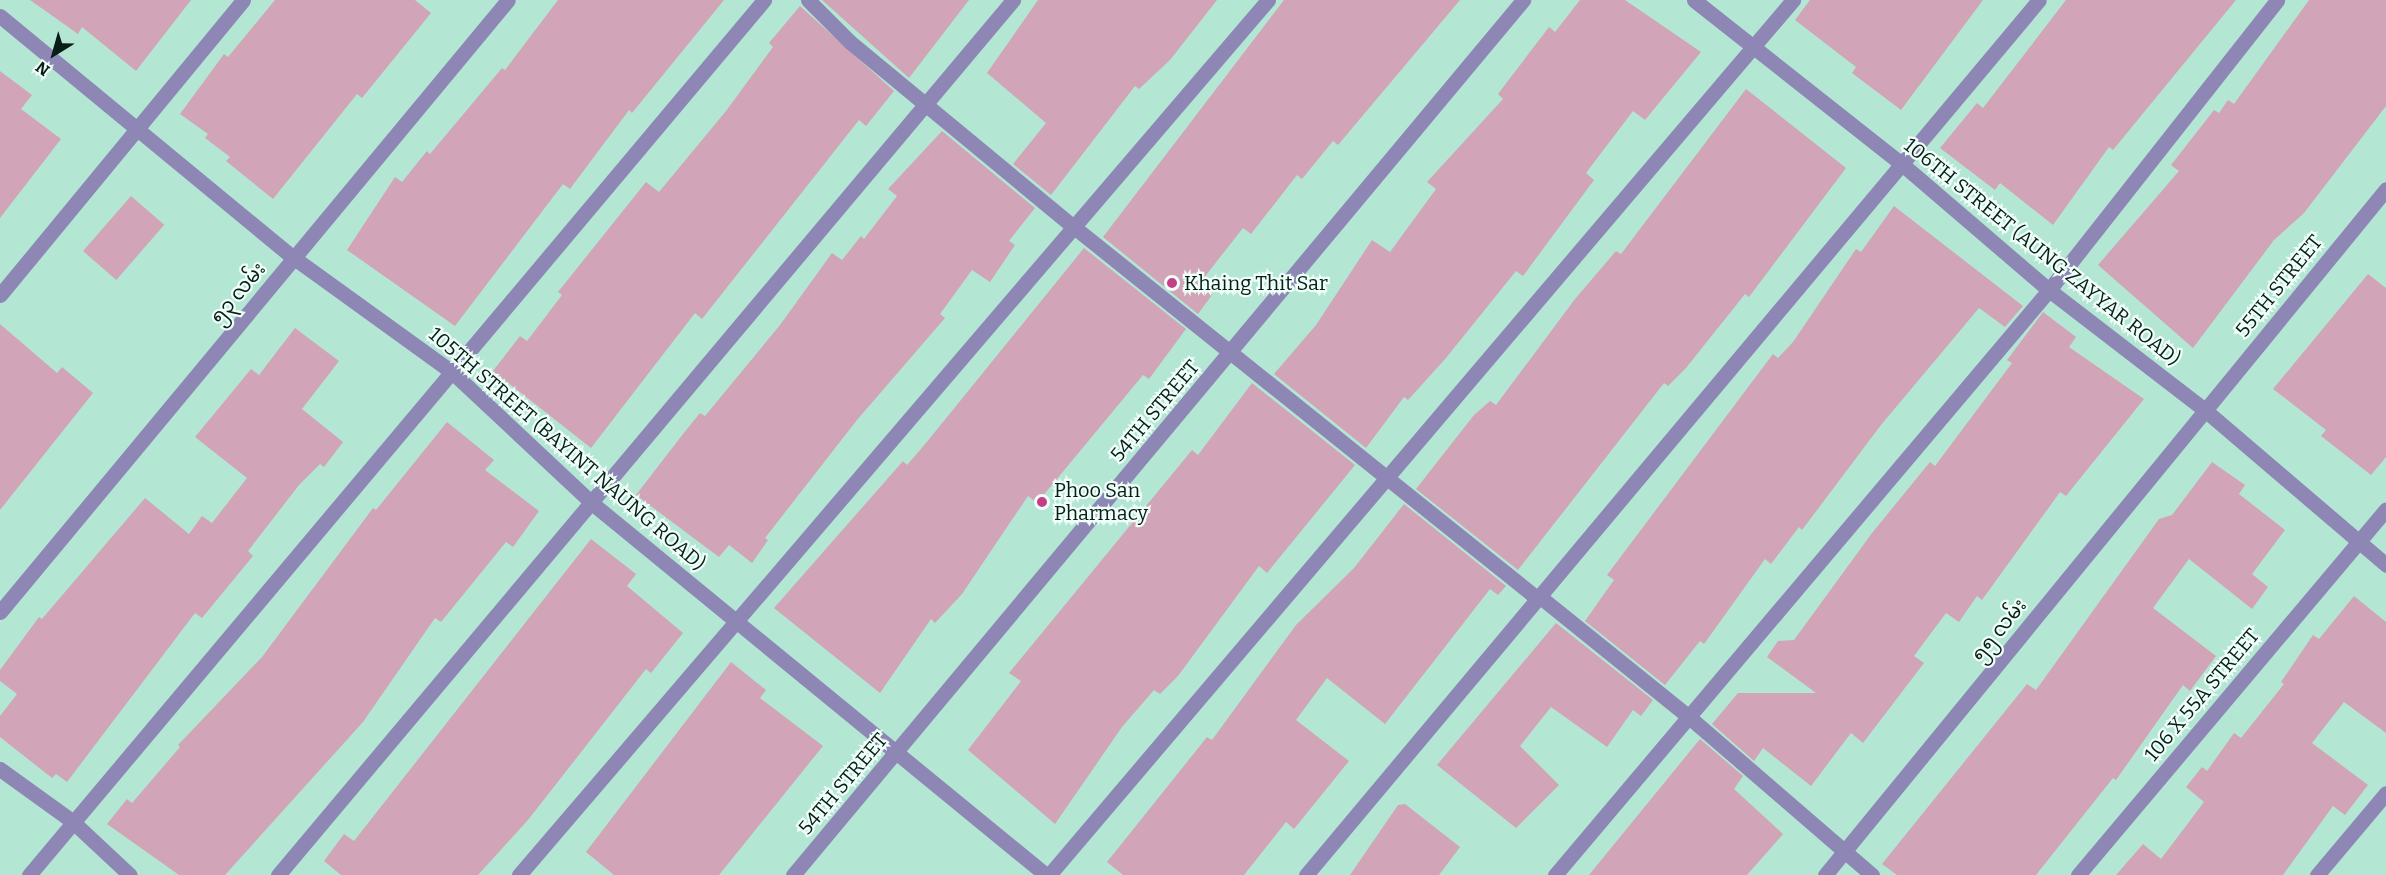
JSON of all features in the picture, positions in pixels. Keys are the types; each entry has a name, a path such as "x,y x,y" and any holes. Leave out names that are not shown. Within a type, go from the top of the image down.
{"street":[{"path":"0,295 134,126 243,0"},
{"name":"၅၃ လမ်း","path":"0,612 508,0"},
{"path":"29,875 72,821 764,0"},
{"path":"808,0 850,42 927,103 1074,228 1689,717 1872,875"},
{"path":"278,875 594,504 1013,0"},
{"path":"519,875 1268,0"},
{"name":"54TH STREET","path":"793,875 1523,0"},
{"name":"106TH STREET (AUNG ZAYYAR ROAD)","path":"1694,0 1903,165 2049,290 2205,411 2386,565"},
{"path":"1048,875 1755,48 1793,0"},
{"path":"1306,875 2039,0"},
{"path":"1555,875 2049,290 2277,0"},
{"name":"105TH STREET (BAYINT NAUNG ROAD)","path":"0,16 294,258 452,372 594,504 1048,875"},
{"name":"55TH STREET","path":"2205,411 2386,189"},
{"name":"၅၅ လမ်း","path":"1825,875 2205,411"},
{"name":"106 X 55A STREET","path":"2078,875 2386,509"},
{"path":"0,769 72,821 130,875"},
{"path":"2317,875 2386,793"}],"building":[{"path":"30,0 191,0 136,71 82,27 78,34"},
{"path":"275,0 415,0 431,13 362,98 357,94 273,199 226,161 230,157 205,138 208,134 180,114 224,54 228,57"},
{"path":"558,0 724,0 632,113 629,110 570,189 563,184 455,326 347,250 395,177 402,182 427,151 430,154 502,68 505,70"},
{"path":"822,0 969,0 909,78"},
{"path":"1038,0 1217,0 1170,60 1139,89 1135,86 1051,195 1013,164 1046,123 987,73"},
{"path":"1284,0 1460,0 1338,145 1333,141 1302,179 1297,175 1251,234 1243,228 1199,284 1212,295 1198,314 1103,237"},
{"path":"1580,0 1625,0 1701,52 1645,120 1633,111 1586,173 1594,180 1523,276 1516,271 1446,358 1408,400 1404,397 1366,448 1274,374 1316,325 1372,240 1390,252 1436,189 1427,182 1503,99 1498,94 1549,27 1555,32"},
{"path":"1810,0 1983,0 1901,110 1852,73 1856,67 1795,20"},
{"path":"2066,0 2236,0 2113,150 2109,147 2053,225 2000,183 1995,190 1940,148 1977,103 1983,108"},
{"path":"2309,0 2386,0 2386,106 2304,213 2274,240 2193,348 2098,265 2179,171 2171,165 2214,110 2219,113 2228,100 2234,104"},
{"path":"800,6 894,91 866,126 859,120 702,319 695,313 591,448 493,371 520,336 527,341 562,295 558,292 646,182 659,192 726,111 773,47 769,43"},
{"path":"0,71 32,95 21,109 61,139 0,218"},
{"path":"1746,89 1846,168 1749,297 1745,294 1686,368 1668,386 1664,383 1518,570 1416,489 1474,415 1490,401 1496,405 1575,299 1616,251 1621,254"},
{"path":"942,131 1035,208 1009,241 1015,245 990,282 972,270 940,314 945,318 857,420 765,538 768,540 752,563 729,545 719,557 636,495 700,413 705,416 780,325 832,253 842,260 861,236 864,239 897,196 888,189"},
{"path":"131,196 164,225 116,280 83,251"},
{"path":"1894,206 2023,306 2005,327 1979,308 1881,425 1802,530 1799,527 1771,564 1765,559 1704,644 1700,641 1665,685 1585,621 1614,580 1607,575 1773,354 1778,358 1793,342 1856,249 1861,252"},
{"path":"1084,248 1186,329 1149,379 1143,375 1037,503 1028,496 962,594 935,623 931,619 880,693 774,608 903,461 907,465 926,443"},
{"path":"2368,274 2386,288 2386,457 2371,475 2321,436 2326,430 2273,389"},
{"path":"2043,312 2076,337 2069,347 2144,399 2066,496 2060,492 1982,600 1977,596 1959,622 1946,613 1914,656 1924,663 1863,743 1851,733 1811,786 1763,748 1754,761 1712,724 1738,693 1816,693 1767,657 1778,641 1794,640 1872,533 1930,462 1935,466 2012,363 2007,360"},
{"path":"0,324 57,373 62,367 93,393 0,510"},
{"path":"295,328 339,361 302,409 343,442 324,467 320,464 299,485 248,551 253,556 202,618 195,613 67,782 56,774 52,778 0,737 0,716 17,694 0,681 0,670 39,617 42,619 145,498 189,534 202,516 212,523 247,478 195,437 251,369 259,375"},
{"path":"1252,383 1355,465 1267,573 1259,566 1178,676 1160,694 1154,690 1122,727 1055,824 968,750 1021,681 1009,673 1192,450 1198,455"},
{"path":"447,422 494,460 485,470 539,511 513,547 506,542 441,622 435,618 363,722 225,875 179,875 107,824 127,799 132,803 180,747 178,745 262,657 373,508 376,510"},
{"path":"2212,462 2245,485 2239,494 2285,530 2252,574 2268,587 2252,609 2189,559 2153,608 2216,656 2190,691 2183,685 2116,780 2113,778 2036,875 1897,875 1882,864 2027,684 2036,690 2159,519 2172,515"},
{"path":"1404,504 1506,586 1498,595 1490,589 1385,724 1327,678 1296,720 1349,761 1294,829 1286,822 1244,875 1123,875 1107,862 1207,737 1212,740 1296,625 1354,568"},
{"path":"591,539 636,574 627,586 683,633 651,673 646,669 528,820 478,875 341,875 324,861 344,834 354,841"},
{"path":"2354,596 2386,622 2386,733 2344,702 2312,743 2368,785 2345,815 2333,806 2283,875 2116,875 2143,844 2161,859 2204,802 2186,787 2202,767 2207,771 2234,733 2241,738 2284,684 2281,682 2313,635 2319,639"},
{"path":"1556,623 1653,700 1641,716 1633,710 1607,747 1551,707 1520,746 1559,785 1516,828 1437,765"},
{"path":"731,662 766,690 760,698 823,746 719,875 614,875 586,852"},
{"path":"1700,739 1743,776 1734,789 1783,834 1747,875 1589,875"},
{"path":"1405,804 1460,847 1439,875 1350,875 1398,805"}],"place":[{"name":"Khaing Thit Sar","path":"1172,283"},
{"name":"Phoo San Pharmacy","path":"1042,502"}]}
